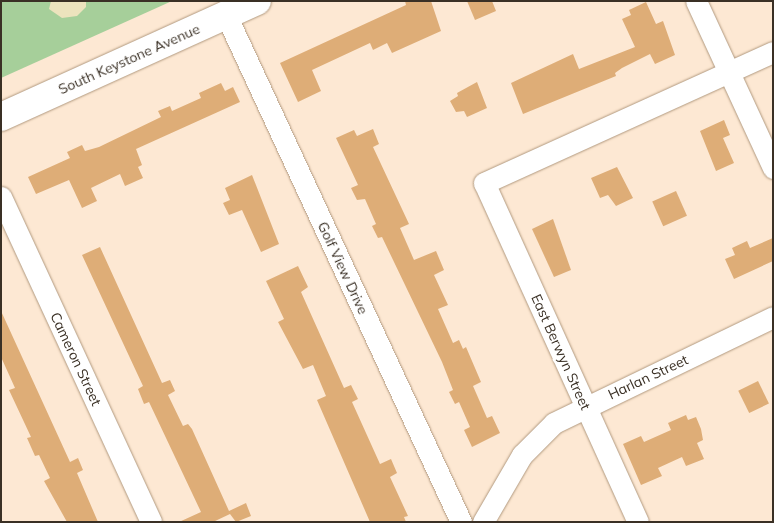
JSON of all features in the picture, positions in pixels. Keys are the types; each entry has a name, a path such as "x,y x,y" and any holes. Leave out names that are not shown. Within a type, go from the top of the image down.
{"main road":[{"name":"South Keystone Avenue","path":"1,117 257,1"}],"street":[{"path":"696,1 773,168"},
{"name":"Golf View Drive","path":"226,15 460,522"},
{"path":"728,72 773,52"},
{"name":"East Berwyn Street","path":"638,522 484,183 728,72"},
{"name":"Cameron Street","path":"1,197 151,522"},
{"name":"Harlan Street","path":"483,522 512,470 537,438 554,423 773,317"}],"green space":[{"path":"1,1 172,1 1,78"}],"sand":[{"path":"51,1 86,1 86,7 77,16 62,18 49,9"}],"building":[{"path":"405,1 431,1 441,31 392,53 387,43 373,50 370,43 312,70 321,91 298,102 280,63 406,5"},
{"path":"467,1 492,1 496,11 475,20"},
{"path":"646,2 656,24 663,21 675,55 655,64 650,54 622,68 615,73 616,76 523,114 511,83 573,54 579,69 635,47 622,19 631,15 629,10"},
{"path":"477,82 487,108 467,117 464,111 456,112 450,101 458,96 457,93"},
{"path":"221,83 225,91 233,87 240,102 136,149 142,165 138,167 143,178 125,186 120,174 91,188 97,201 82,208 69,180 36,194 28,177 70,158 67,152 82,145 85,151 99,147 161,117 158,111 170,106 172,111 201,98 199,93"},
{"path":"724,120 730,135 723,138 734,163 716,171 700,131"},
{"path":"373,129 379,144 373,147 409,224 400,228 414,260 436,251 444,270 434,275 448,305 438,309 453,343 459,340 463,349 466,347 481,382 473,386 487,418 492,416 500,433 472,447 464,430 470,427 459,402 455,404 449,392 453,390 442,362 382,237 378,238 372,226 376,224 365,199 357,200 351,188 358,185 336,138 354,130 357,136"},
{"path":"617,167 633,198 616,206 608,195 600,198 591,178"},
{"path":"252,175 279,244 261,252 242,210 229,215 223,203 230,200 225,188"},
{"path":"676,191 687,216 663,226 652,202"},
{"path":"553,219 571,270 554,277 532,229"},
{"path":"773,238 773,261 734,279 725,259 735,255 732,248 747,241 750,248"},
{"path":"100,247 162,383 170,380 175,391 168,395 183,426 188,424 192,429 229,511 246,503 251,516 236,522 230,514 213,522 179,522 201,512 149,402 144,404 138,389 143,386 82,255"},
{"path":"298,266 308,287 301,292 344,388 351,385 358,399 352,402 380,464 391,459 397,473 390,477 408,516 404,517 406,522 370,522 317,400 326,396 313,365 303,369 278,322 284,319 266,281"},
{"path":"1,311 70,462 78,458 83,470 77,473 98,522 67,522 44,481 50,478 39,455 35,456 27,438 31,437 9,390 15,388 1,357"},
{"path":"758,381 769,403 749,413 738,391"},
{"path":"686,415 688,420 696,417 701,429 703,440 697,443 704,459 686,466 682,457 658,468 662,476 641,485 623,444 641,436 644,442 671,430 668,423"}]}
